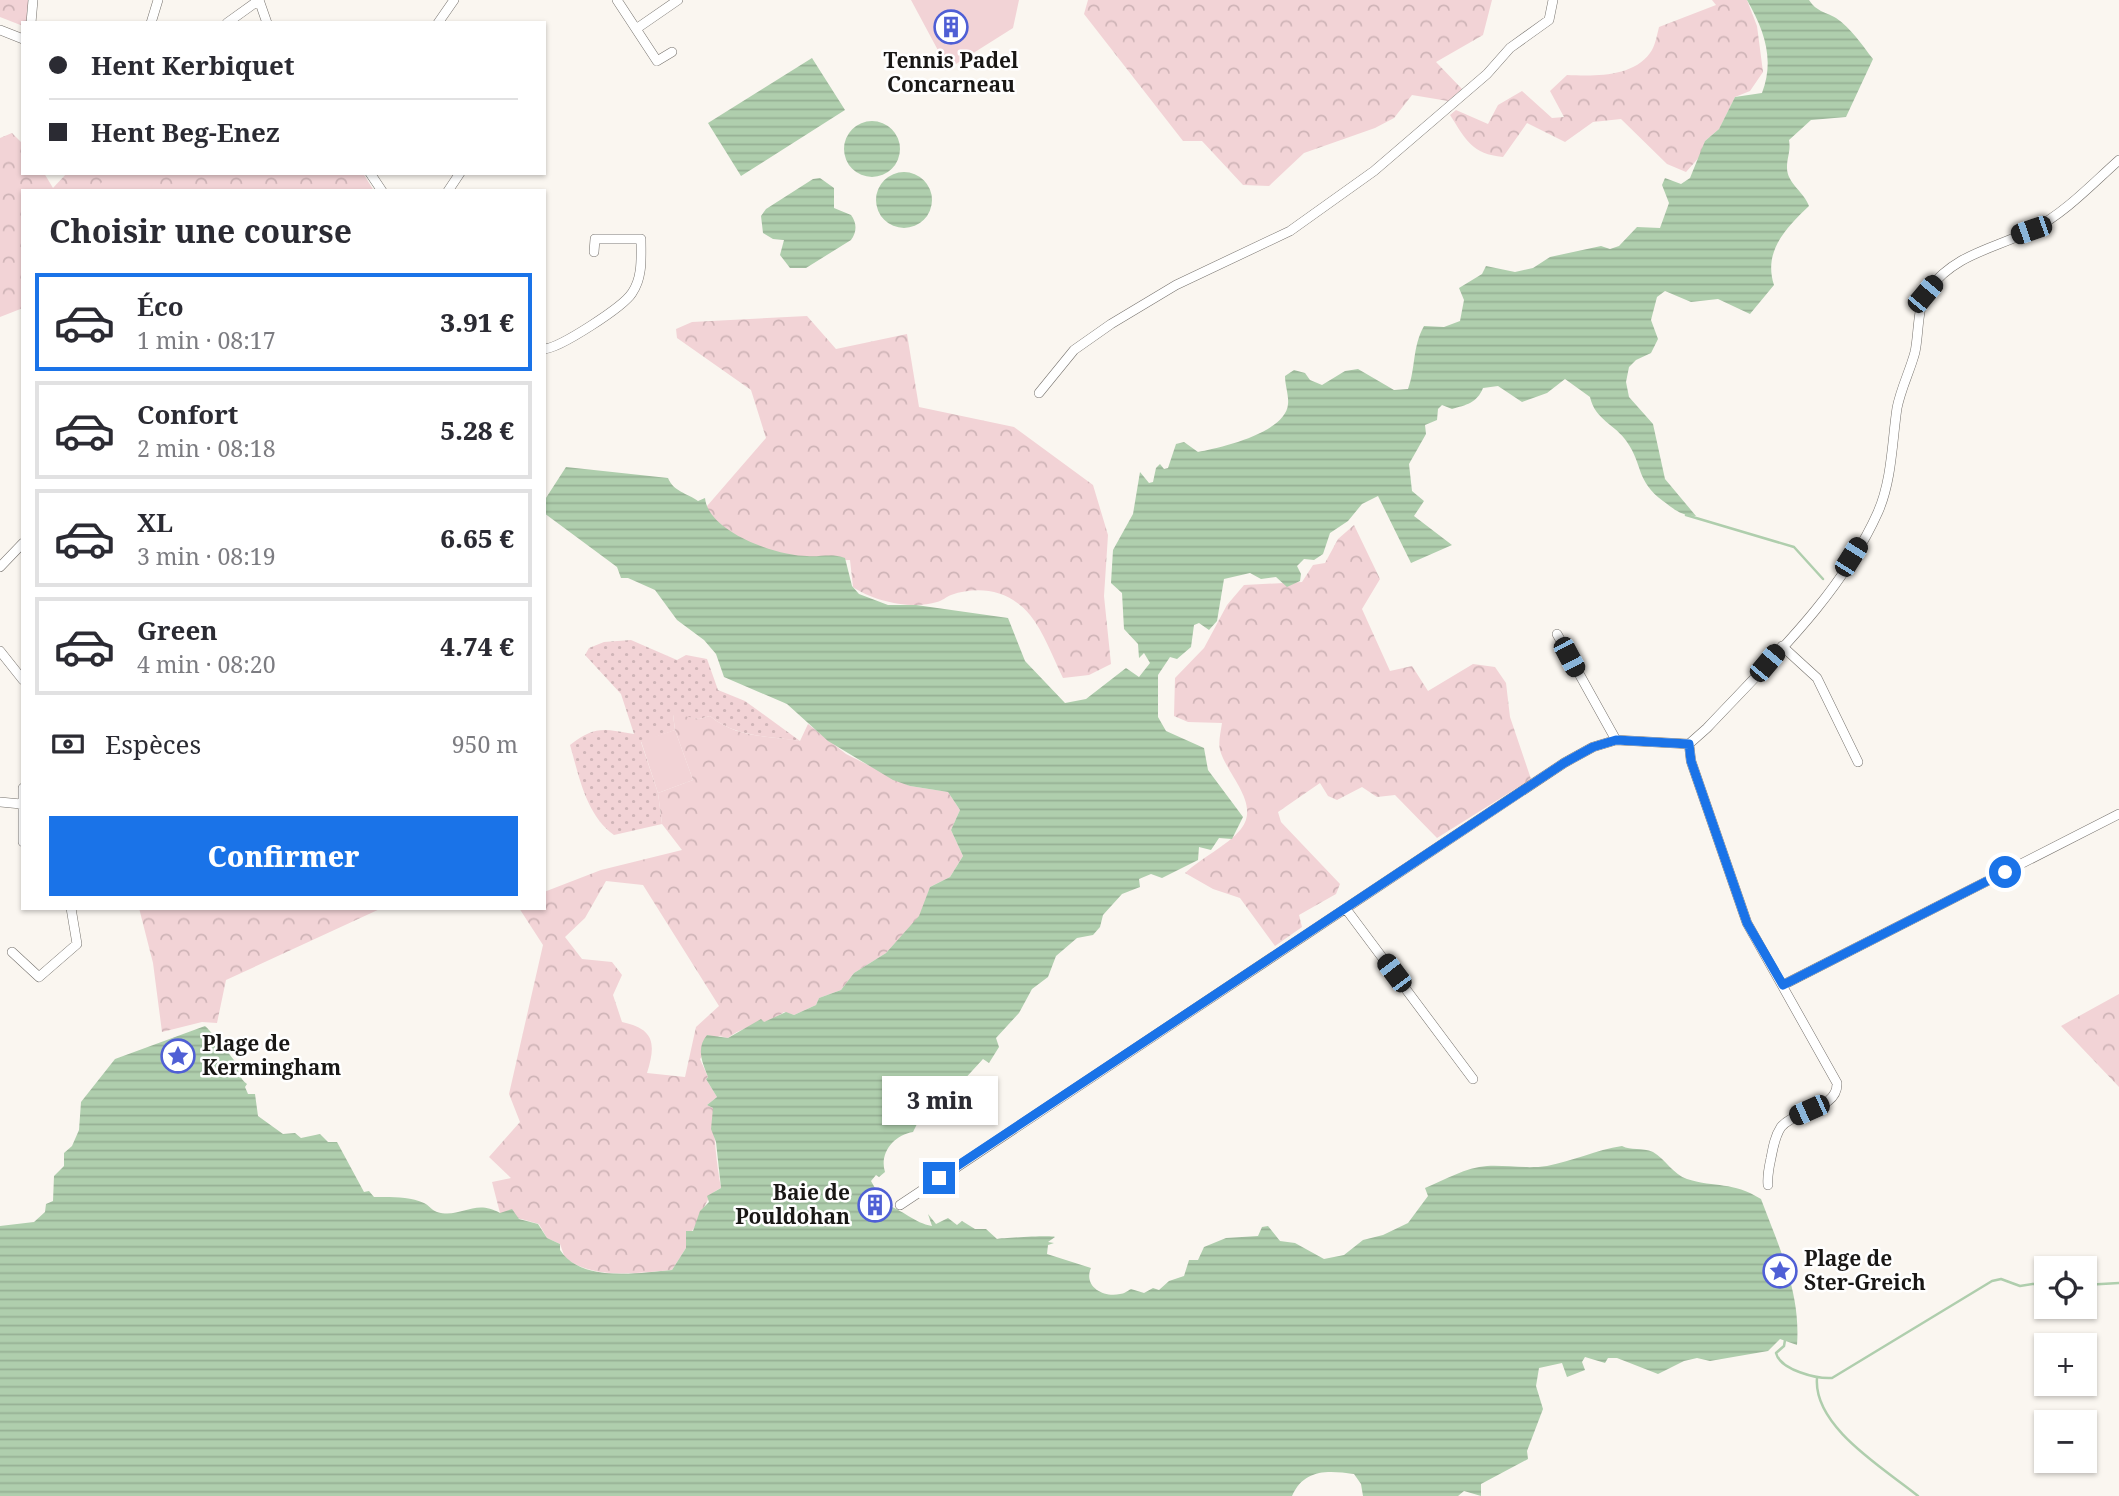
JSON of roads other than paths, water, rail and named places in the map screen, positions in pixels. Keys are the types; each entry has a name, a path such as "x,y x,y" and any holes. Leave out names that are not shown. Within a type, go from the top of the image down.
{"street":[{"path":"31,21 33,0"},
{"path":"152,21 158,0"},
{"path":"230,21 259,0 266,21"},
{"path":"439,21 454,0"},
{"path":"617,0 657,61 673,52"},
{"path":"636,29 678,0"},
{"path":"1039,393 1074,350 1111,324 1176,285 1290,231 1374,171 1487,75 1510,48 1549,20 1553,0"},
{"path":"0,30 21,39"},
{"path":"900,1205 1564,763 1593,747 1616,740 1689,744 1782,646 1840,575 1878,511 1889,471 1898,406 1914,354 1925,294 1942,274 1965,258 2031,230 2064,210 2119,160"},
{"path":"546,349 553,348 583,331 632,295 640,276 641,239 595,239 594,253"},
{"path":"0,567 21,545"},
{"path":"1558,634 1616,740"},
{"path":"1782,646 1817,678 1858,762"},
{"path":"0,651 21,677"},
{"path":"1689,744 1691,761 1747,923 1834,1073 1838,1087 1832,1099 1789,1120 1774,1141 1768,1185"},
{"path":"0,802 21,804"},
{"path":"1783,985 2119,814"},
{"path":"1346,909 1473,1079"},
{"path":"12,952 38,977 77,944 71,910"}],"waterway":[{"path":"1686,515 1794,547 1823,579"},
{"path":"1785,1340 1784,1346 1776,1353 1784,1364 1809,1375 1832,1378 1992,1281 2001,1279 2020,1286 2034,1284"},
{"path":"2097,1284 2119,1283"},
{"path":"1817,1378 1819,1396 1826,1413 1838,1430 1870,1460 1918,1496"}],"place":[{"name":"Tennis Padel Concarneau","path":"951,27"},
{"name":"Plage de Kermingham","path":"178,1056"},
{"name":"Baie de Pouldohan","path":"875,1205"},
{"name":"Plage de Ster-Greich","path":"1780,1271"}]}
